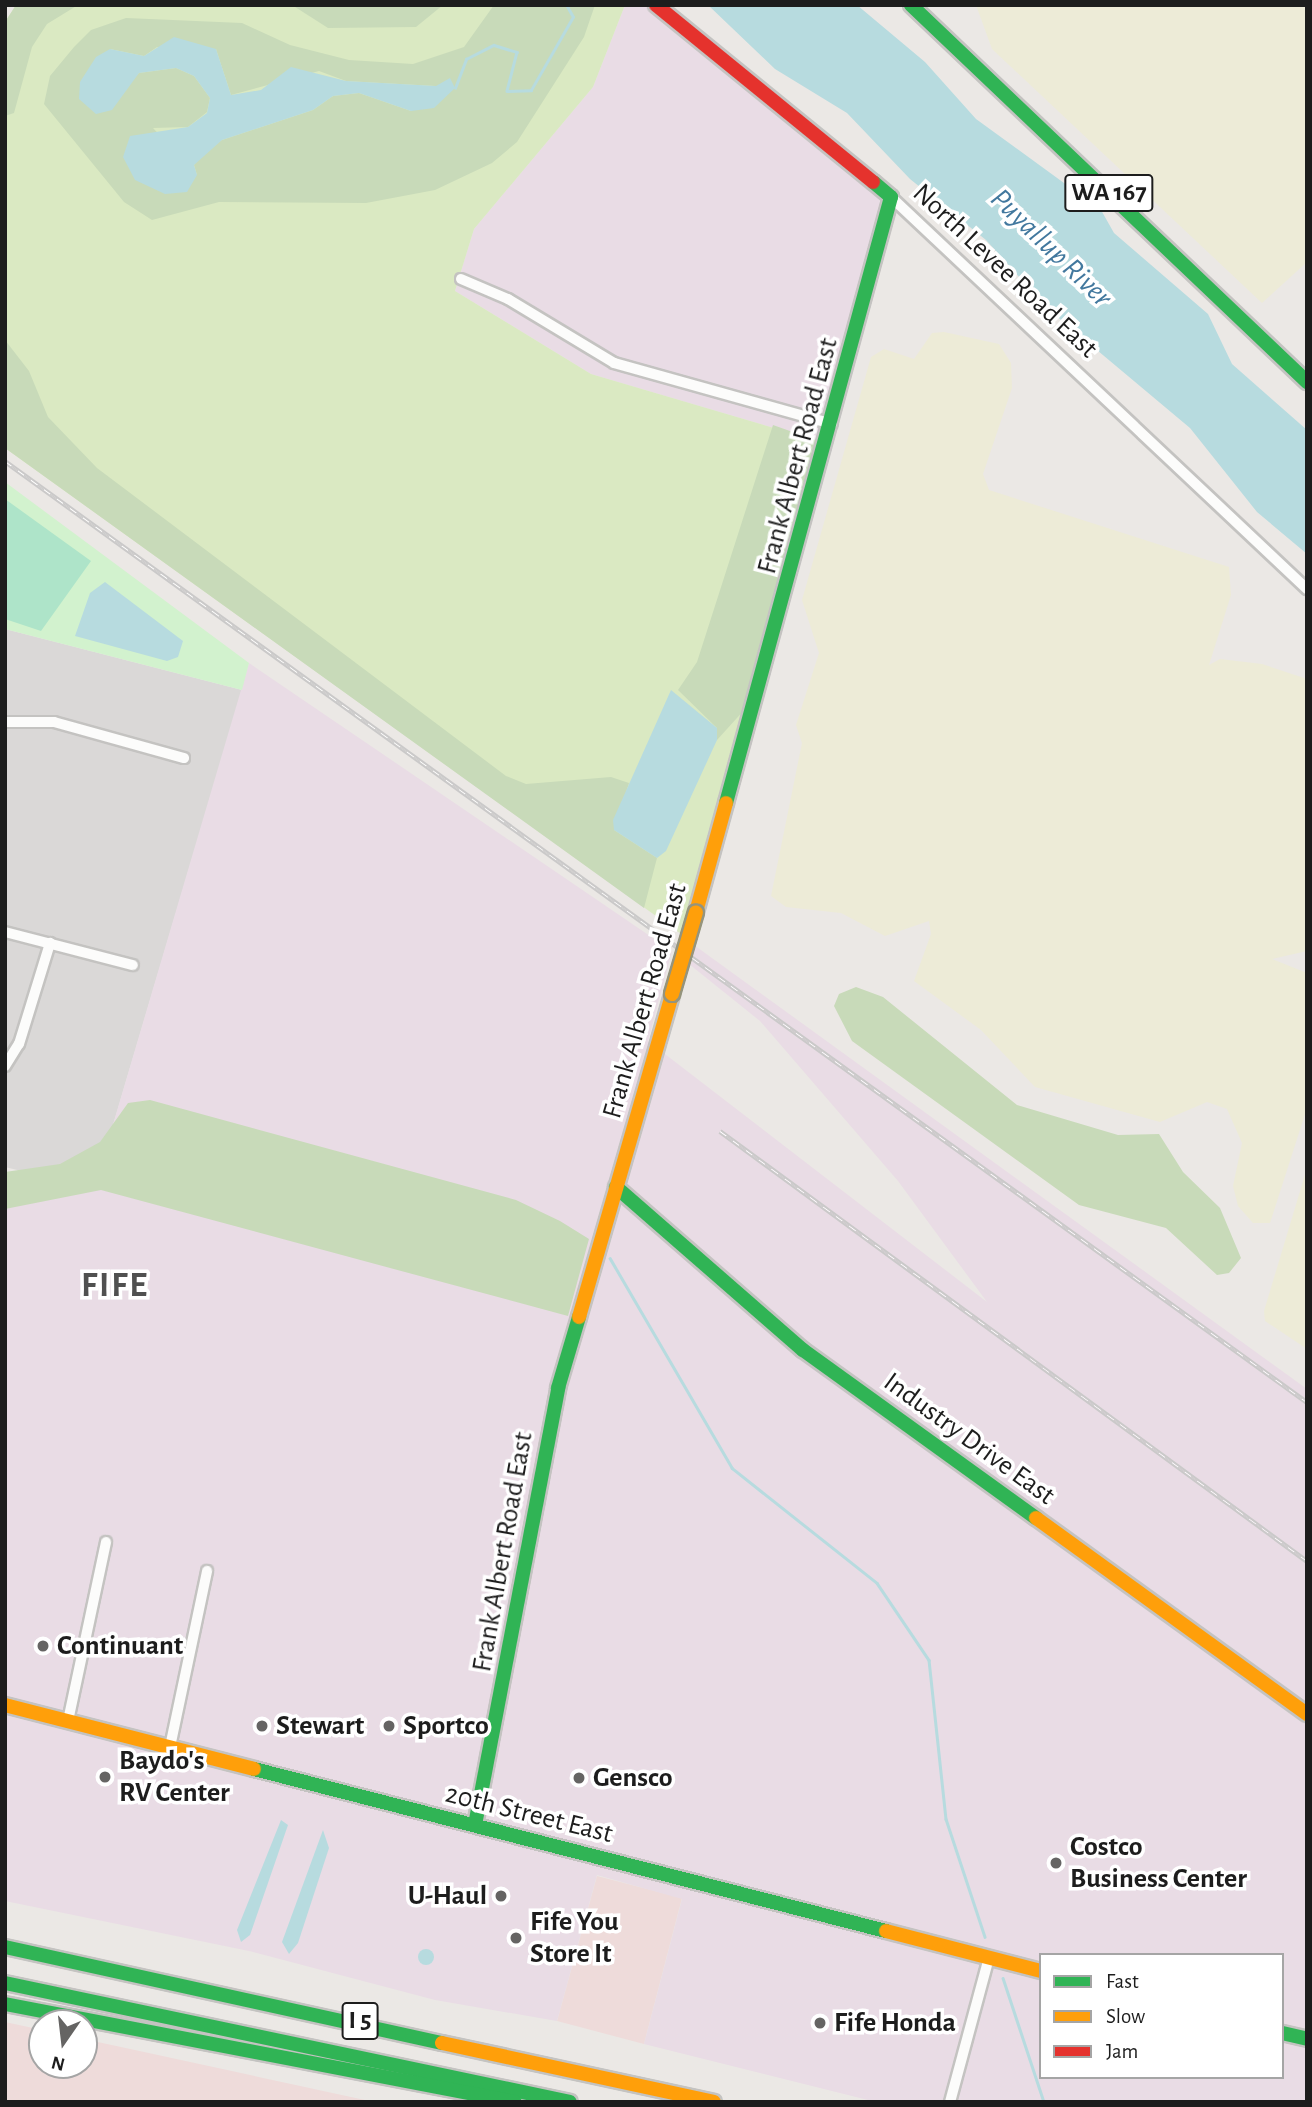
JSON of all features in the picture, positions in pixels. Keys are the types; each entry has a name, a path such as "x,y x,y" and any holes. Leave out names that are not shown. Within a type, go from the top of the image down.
{"main road":[{"name":"North Levee Road East","path":"656,5 891,197"},
{"name":"WA 167","path":"911,5 1307,382"},
{"name":"Frank Albert Road East","path":"475,1825 558,1388 696,912 832,424 891,197"},
{"name":"Industry Drive East","path":"616,1187 803,1350 1307,1714"},
{"name":"20th Street East","path":"5,1705 1039,1970"},
{"name":"I 5","path":"5,1947 714,2102"},
{"name":"I 5","path":"5,1983 570,2102"},
{"path":"5,2006 515,2102"},
{"path":"1284,2033 1307,2039"}],"street":[{"name":"North Levee Road East","path":"891,197 1307,589"},
{"path":"461,279 508,299 614,363 832,424"},
{"path":"5,722 54,722 184,758"},
{"path":"5,932 133,965"},
{"path":"5,1066 19,1044 50,943"},
{"path":"68,1721 106,1542"},
{"path":"170,1747 207,1571"},
{"path":"950,2102 989,1957"}],"shaded area":[{"path":"625,5 646,5 879,197 881,209 818,441 591,374 455,291 474,229 593,87"},
{"path":"976,5 1307,5 1307,262 1262,303 992,49"},
{"path":"944,332 999,344 1011,363 1012,388 983,474 989,490 1229,567 1231,595 1209,665 1220,659 1262,664 1307,679 1307,951 1272,959 1307,973 1307,1108 1270,1223 1253,1223 1238,1206 1233,1186 1242,1143 1227,1109 1207,1102 1160,1122 1035,1087 981,1030 914,981 931,934 929,921 885,936 841,913 786,907 771,896 802,743 796,725 819,653 802,600 871,357 884,349 914,359 932,333"},
{"path":"5,629 242,690 94,1189 5,1167"},
{"path":"249,663 672,951 648,1041 987,1302 898,1181 760,1021 689,964 694,945 1307,1389 1307,2102 876,2102 644,2044 682,1899 597,1875 557,2021 435,2000 249,1951 5,1901 5,1187 94,1189"},
{"path":"1307,1168 1307,1349 1265,1321 1264,1311"},
{"path":"597,1876 682,1898 644,2044 557,2021"},
{"path":"5,2022 28,2027 28,2079 98,2079 98,2042 374,2102 5,2102"}],"green space":[{"path":"16,5 625,5 593,87 474,229 455,291 591,374 818,441 681,934 5,448 5,22"},
{"path":"16,5 78,5 47,24 32,47 14,113 5,116 5,22"},
{"path":"292,5 443,5 416,27 328,28"},
{"path":"494,5 595,5 584,37 517,142 492,163 435,190 366,203 219,202 152,220 124,202 44,104 50,76 74,47 91,30 126,18 242,23 290,45 349,60 413,64 464,47","holes":["157,47 216,49 231,95 319,71 346,81 436,86 411,111 359,93 333,96 313,110 222,140 202,153 194,165 197,175 153,128 188,127 207,112 210,98 194,76 176,68 139,73 128,82 110,49 144,56"]},
{"path":"5,340 29,371 48,417 97,468 506,776 526,784 611,777 629,783 614,830 657,858 644,908 5,448"},
{"path":"773,425 818,441 746,708 717,740 717,728 678,690 697,662"},
{"path":"5,482 249,663 242,690 5,629"},
{"path":"5,499 91,561 41,631 5,619"},
{"path":"856,987 883,997 1017,1105 1118,1135 1159,1134 1183,1172 1220,1208 1241,1258 1229,1273 1217,1275 1166,1228 1079,1205 852,1041 834,1006 839,994"},
{"path":"150,1100 516,1200 560,1221 589,1239 568,1316 101,1190 5,1209 5,1172 60,1164 100,1142 128,1103"}],"water":[{"name":"Puyallup River","path":"708,5 857,5 925,62 976,119 1101,210 1114,233 1208,314 1232,364 1307,430 1307,554 1257,512 1190,428 1048,309 986,240 910,179 847,113 775,69"},
{"path":"174,37 216,49 231,95 261,90 291,67 346,81 436,86 450,78 455,88 434,108 411,111 359,93 333,96 313,110 222,140 194,165 197,175 187,192 165,194 135,180 123,157 130,136 188,127 207,113 210,98 194,76 176,68 139,73 112,110 96,114 79,99 80,82 96,57 110,49 144,56"},
{"path":"105,582 183,641 178,657 167,661 75,636 90,593"},
{"path":"671,690 717,728 717,740 666,851 657,858 614,830 613,820"},
{"path":"281,1820 288,1825 250,1935 241,1942 237,1930"},
{"path":"323,1830 329,1848 298,1943 289,1954 282,1942"},
{"path":"423,1949 429,1949 434,1957 432,1963 423,1965 418,1960 418,1954"}],"waterway":[{"path":"455,88 466,59 494,45 517,52 507,91 531,90 573,17 566,5"},
{"path":"610,1258 732,1468 877,1583 929,1660 946,1819 985,1937"},
{"path":"1003,1978 1044,2102"}],"railway":[{"path":"5,461 1307,1402"},
{"path":"720,1131 1307,1561"}],"traffic: fast":[{"path":"911,5 1307,382"},
{"path":"726,803 891,197 873,182"},
{"path":"616,1187 803,1350 1036,1518"},
{"path":"475,1825 558,1388 579,1317"},
{"path":"254,1769 886,1931"},
{"path":"5,1947 442,2043"},
{"path":"5,1983 570,2102"},
{"path":"5,2004 515,2102"},
{"path":"1284,2033 1307,2039"}],"traffic: slow":[{"path":"696,912 726,803"},
{"path":"672,994 696,912"},
{"path":"579,1317 672,994"},
{"path":"1036,1518 1307,1714"},
{"path":"5,1705 254,1769"},
{"path":"886,1931 1039,1970"},
{"path":"442,2043 714,2102"}],"traffic: jam":[{"path":"656,5 873,182"}],"place":[{"name":"Continuant","path":"43,1646"},
{"name":"Stewart","path":"262,1726"},
{"name":"Sportco","path":"389,1726"},
{"name":"Baydo's RV Center","path":"105,1777"},
{"name":"Gensco","path":"579,1778"},
{"name":"Costco Business Center","path":"1056,1863"},
{"name":"U-Haul","path":"501,1896"},
{"name":"Fife You Store It","path":"516,1938"},
{"name":"Fife Honda","path":"820,2023"}],"district":[{"name":"FIFE","path":"115,1286"}]}
